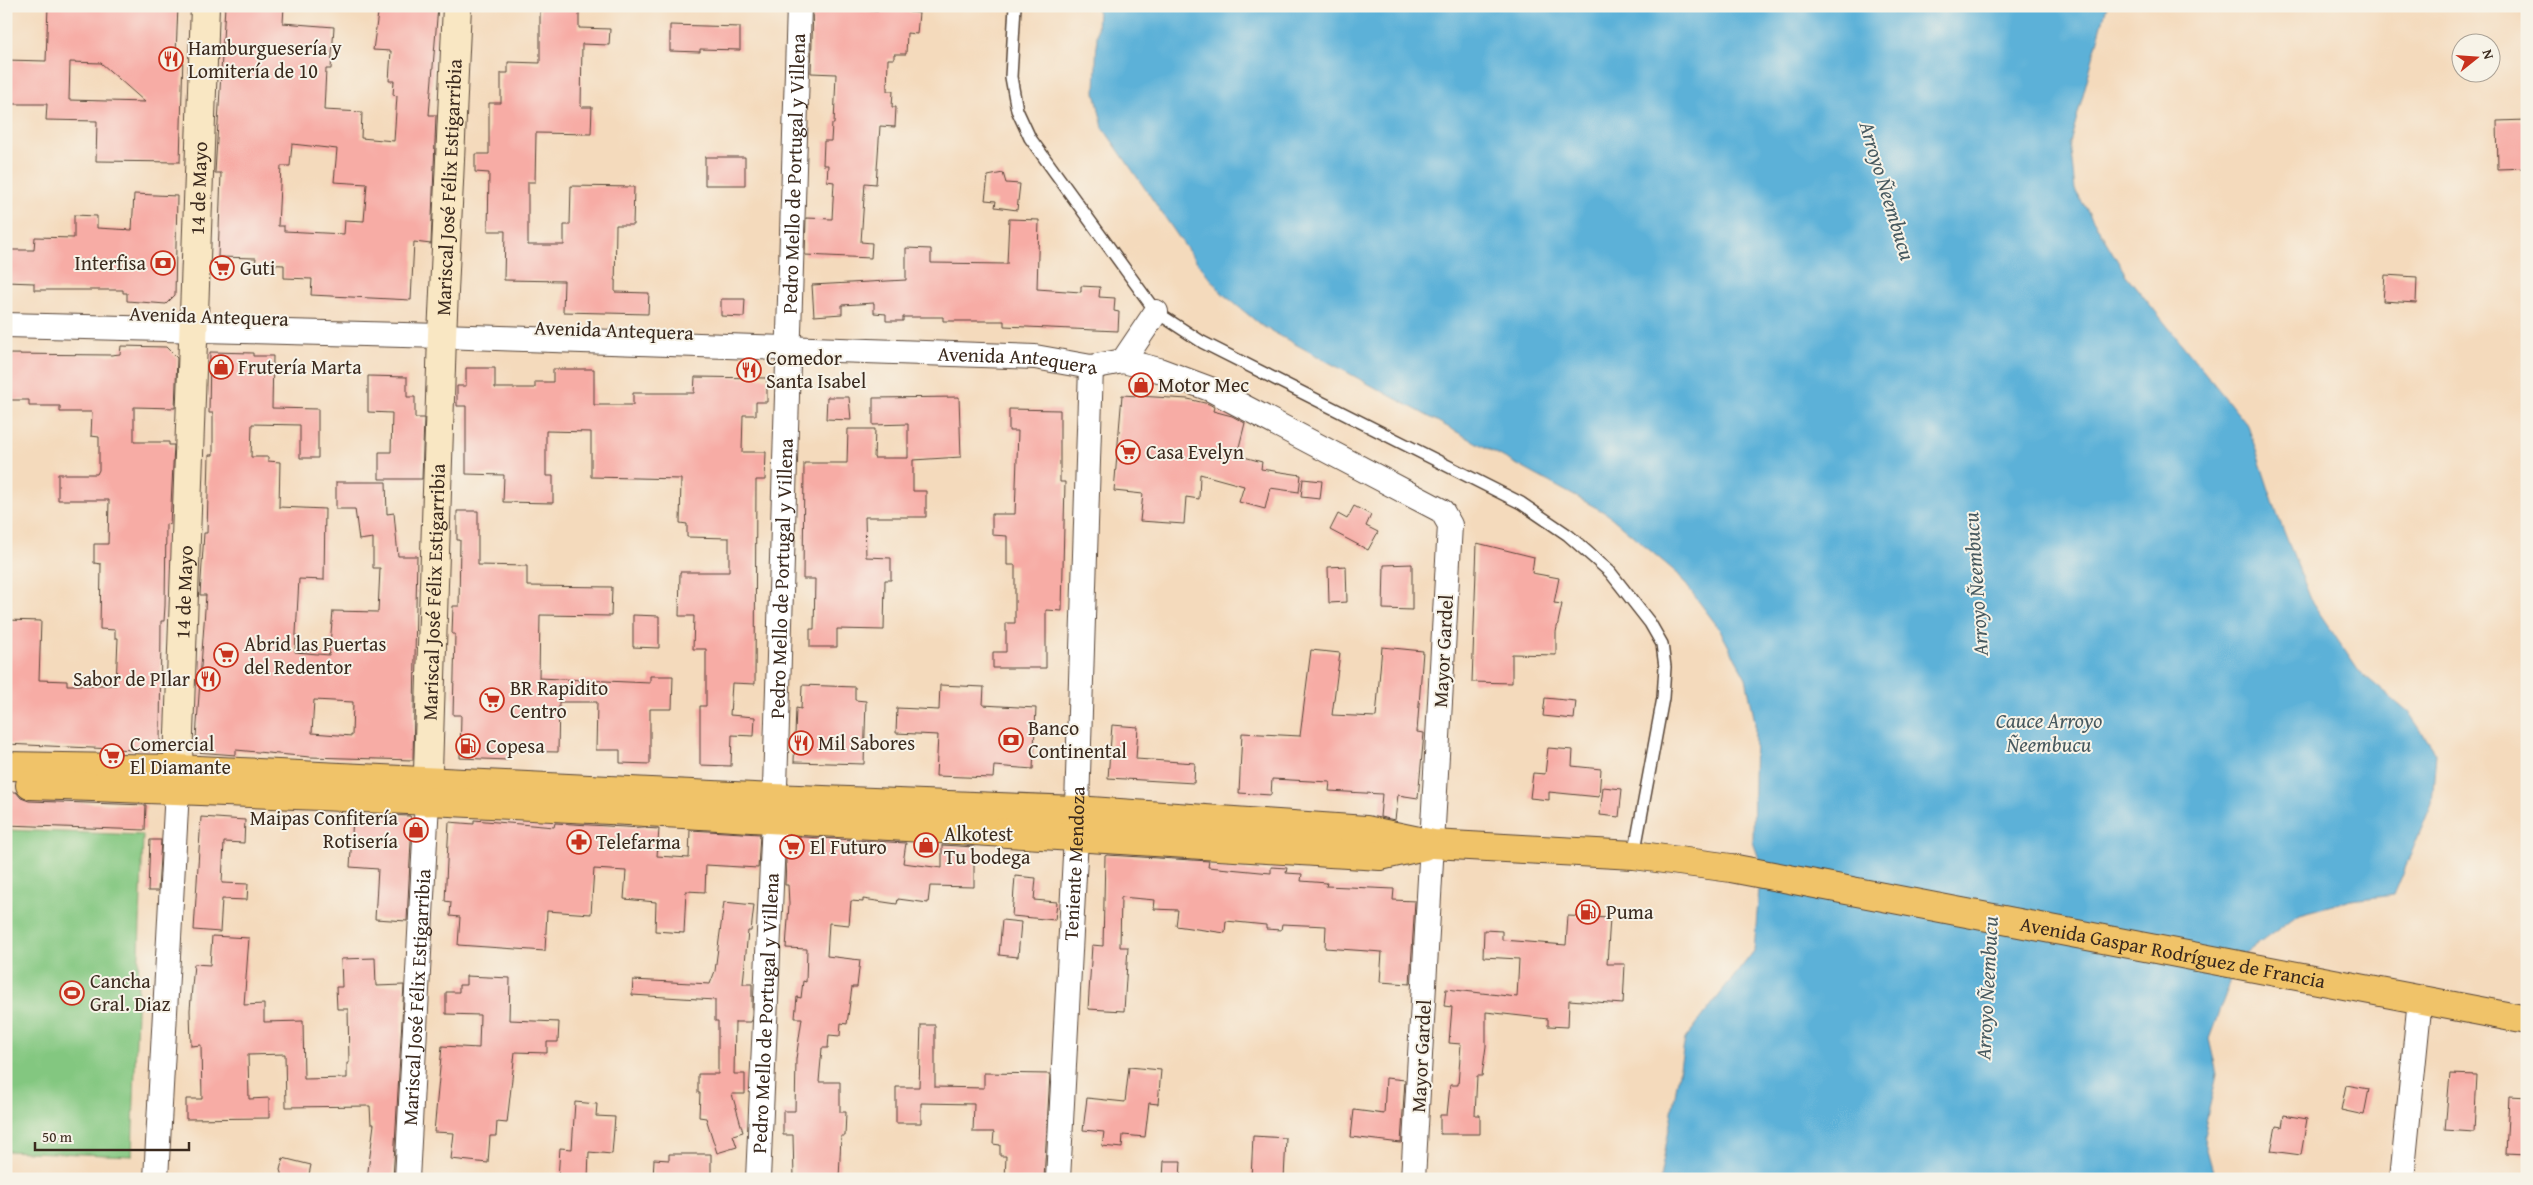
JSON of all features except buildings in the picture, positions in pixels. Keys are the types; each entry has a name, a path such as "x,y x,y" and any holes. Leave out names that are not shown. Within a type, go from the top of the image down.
{"main road":[{"name":"14 de Mayo","path":"177,779 205,6"},
{"name":"Mariscal José Félix Estigarribia","path":"427,792 442,330 457,6"},
{"path":"6,766 177,779 774,808 1076,810 1366,830 1433,844"},
{"path":"6,784 177,779"},
{"path":"774,808 1076,837 1380,856 1433,844"},
{"name":"Avenida Gaspar Rodríguez de Francia","path":"1433,844 1634,855 1731,868 2268,969 2527,1020"}],"street":[{"name":"Pedro Mello de Portugal y Villena","path":"758,1179 774,808 799,6"},
{"name":"Avenida Antequera","path":"6,309 195,323"},
{"path":"1123,361 1156,312"},
{"name":"Avenida Antequera","path":"6,325 195,323 789,342 1035,357 1091,367"},
{"name":"Mayor Gardel","path":"1091,367 1123,361 1159,370 1210,389 1442,511 1450,525 1413,1179"},
{"name":"Teniente Mendoza","path":"1058,1179 1076,837 1091,367"},
{"name":"14 de Mayo","path":"156,1179 177,779"},
{"name":"Mariscal José Félix Estigarribia","path":"407,1179 427,792"},
{"path":"2402,1179 2420,999"}],"lane":[{"path":"1015,6 1011,77 1017,110 1030,138 1156,312 1202,342 1521,503 1568,535 1610,572 1650,623 1662,644 1665,667 1663,698 1634,855"}],"green space":[{"name":"Cancha Gral. Diaz","path":"6,830 143,835 132,1156 6,1151"}],"water":[{"name":"Cauce Arroyo Ñeembucu","path":"1098,6 2107,6 2070,143 2075,190 2126,275 2248,426 2277,514 2312,602 2358,670 2410,714 2436,753 2432,803 2394,895 2351,900 2299,914 2239,958 2209,1039 2217,1074 2203,1135 2215,1179 1660,1179 1685,1039 1754,951 1761,864 1753,842 1755,722 1746,678 1718,627 1678,574 1606,513 1262,326 1223,294 1189,252 1103,128 1095,92"}],"place":[{"name":"Hamburguesería y Lomitería de 10","path":"171,59"},
{"name":"Interfisa","path":"163,263"},
{"name":"Guti","path":"222,268"},
{"name":"Frutería Marta","path":"221,367"},
{"name":"Comedor Santa Isabel","path":"749,370"},
{"name":"Motor Mec","path":"1141,385"},
{"name":"Casa Evelyn","path":"1128,452"},
{"name":"Abrid las Puertas del Redentor","path":"226,655"},
{"name":"Sabor de PIlar","path":"208,679"},
{"name":"BR Rapidito Centro","path":"492,700"},
{"name":"Banco Continental","path":"1011,740"},
{"name":"Mil Sabores","path":"801,743"},
{"name":"Copesa","path":"468,746"},
{"name":"Comercial El Diamante","path":"112,756"},
{"name":"Maipas Confitería Rotisería","path":"416,830"},
{"name":"Telefarma","path":"579,842"},
{"name":"Alkotest Tu bodega","path":"926,845"},
{"name":"El Futuro","path":"792,847"},
{"name":"Puma","path":"1588,912"},
{"name":"Cancha Gral. Diaz","path":"72,993"}],"water label":[{"name":"Arroyo Ñeembucu","path":"1887,191"},
{"name":"Arroyo Ñeembucu","path":"1976,584"},
{"name":"Arroyo Ñeembucu","path":"1987,988"}]}
